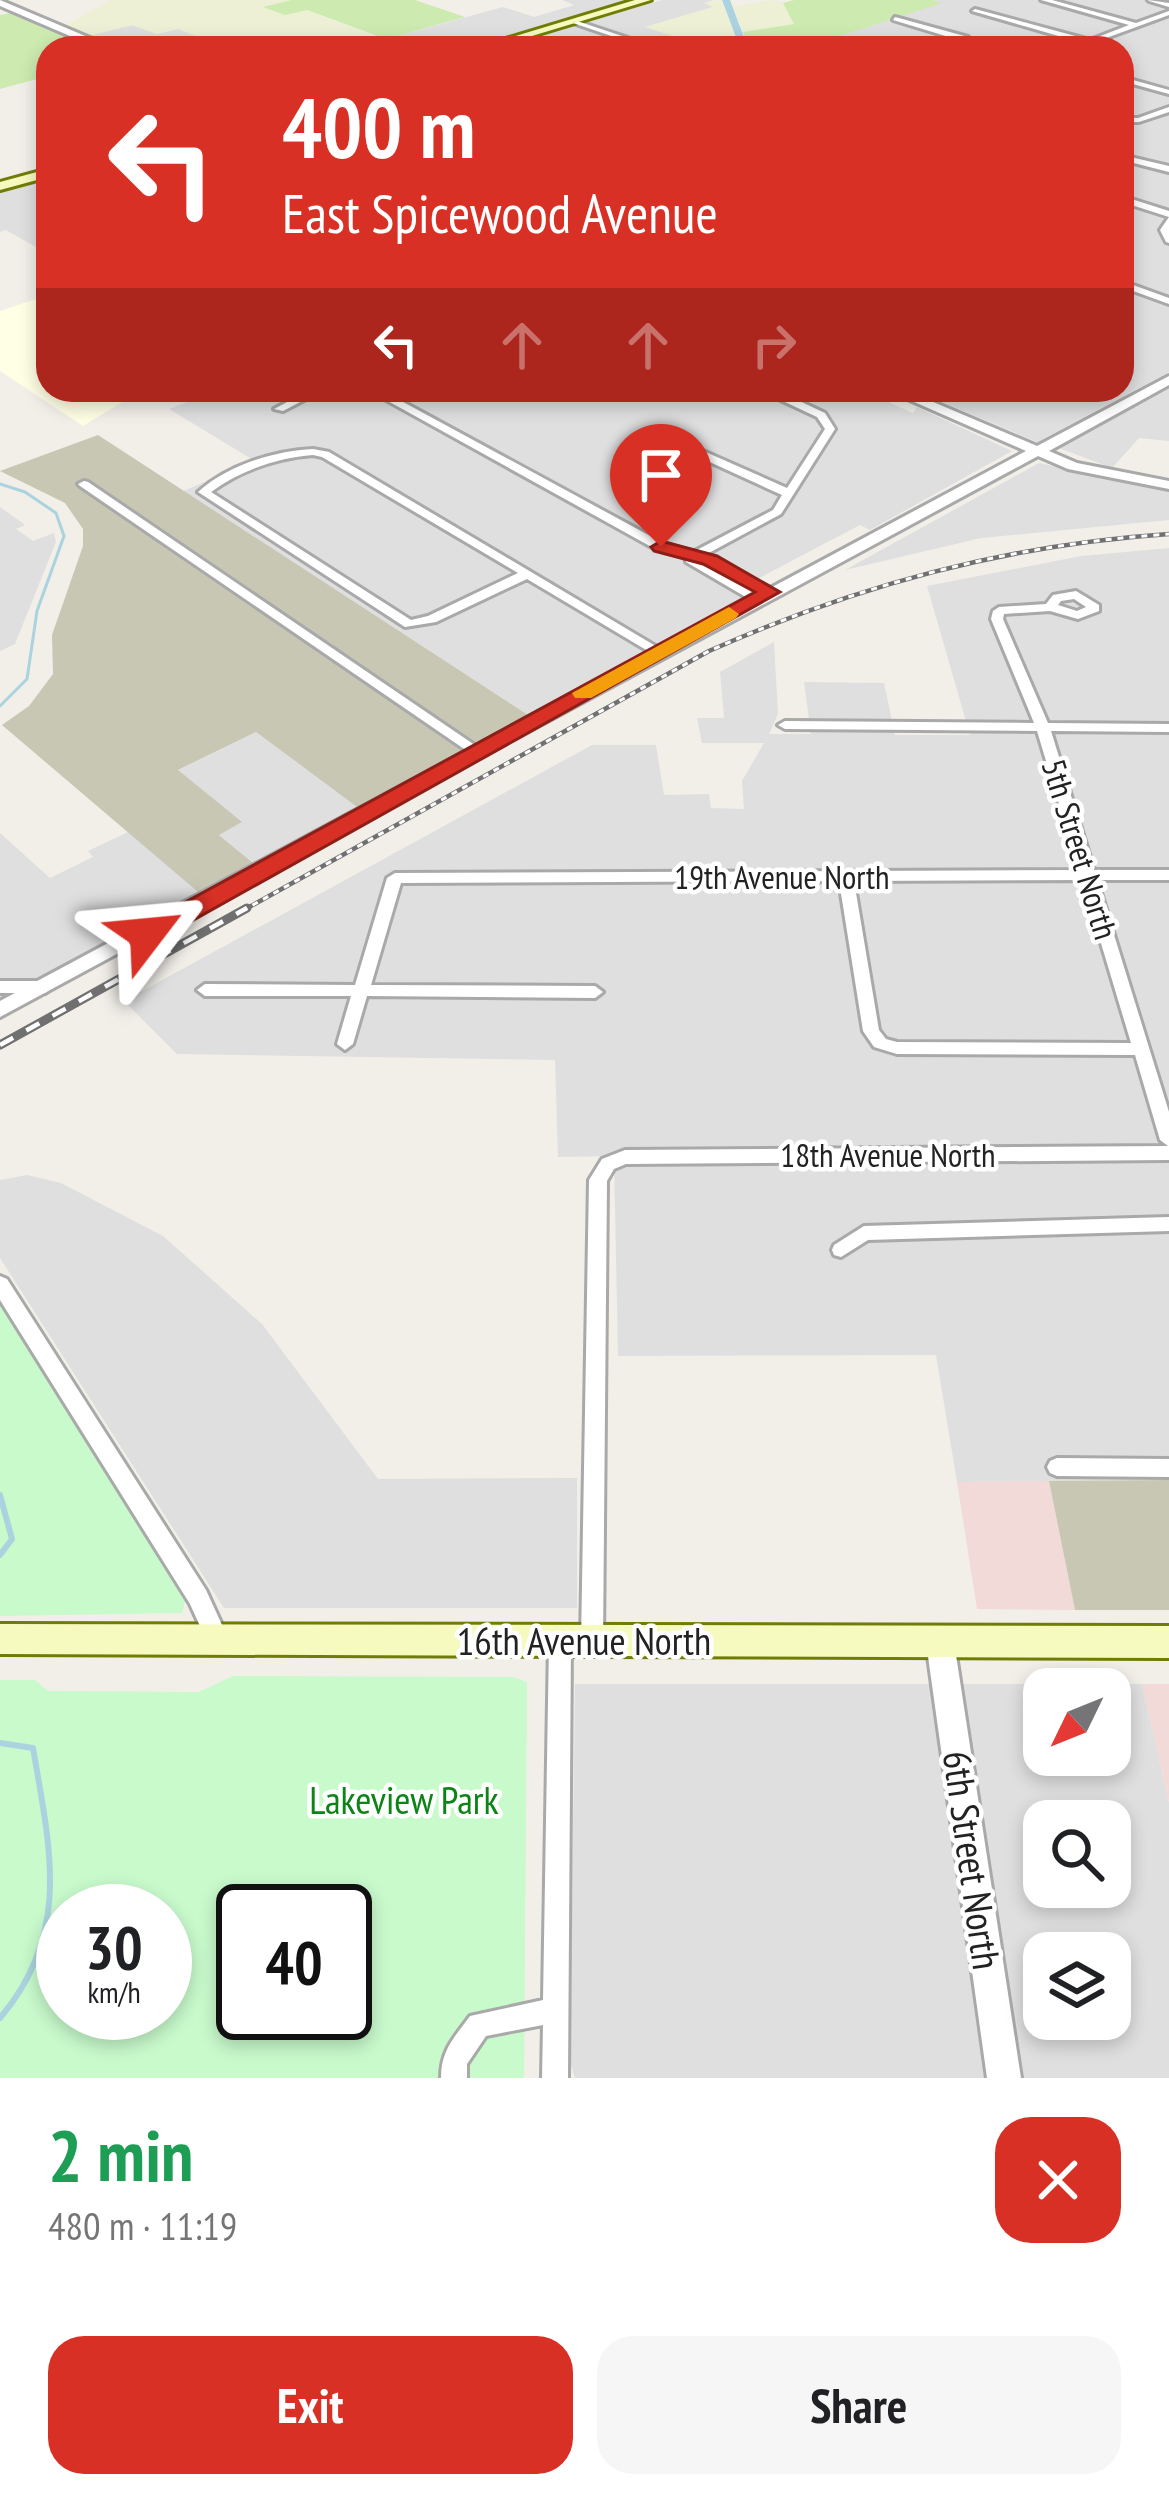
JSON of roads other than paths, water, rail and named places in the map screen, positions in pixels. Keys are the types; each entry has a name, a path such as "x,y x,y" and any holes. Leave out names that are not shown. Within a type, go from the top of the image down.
{"main road":[{"path":"523,36 646,0"},
{"path":"0,186 36,176"},
{"name":"16th Avenue North","path":"0,1639 1169,1642"}],"street":[{"path":"617,0 631,4"},
{"path":"1044,0 1137,25"},
{"path":"1151,0 1169,9"},
{"path":"0,3 78,36"},
{"path":"1106,36 1169,9"},
{"path":"975,11 1067,36"},
{"path":"895,19 954,36"},
{"path":"1150,20 1169,25"},
{"path":"572,22 616,36"},
{"path":"1134,82 1169,92"},
{"path":"1134,120 1169,109"},
{"path":"1134,161 1169,169"},
{"path":"1134,204 1169,217 1164,230 1169,240"},
{"path":"1134,288 1169,301"},
{"path":"1134,399 1169,380"},
{"path":"279,409 293,402"},
{"path":"396,402 763,595"},
{"path":"690,558 777,512 790,494 830,429 821,415 793,402"},
{"path":"921,402 1036,452 1108,475 1169,485"},
{"path":"0,1010 1128,402"},
{"path":"672,441 790,494"},
{"path":"527,574 432,620 409,624 204,492 212,484 291,452 316,450 527,574 658,652"},
{"path":"84,484 478,752"},
{"name":"5th Street North","path":"1050,607 1008,608 999,611 998,619 1043,727 1169,1140"},
{"path":"785,725 1169,728"},
{"name":"19th Avenue North","path":"362,991 395,878 1169,875"},
{"path":"846,878 871,1031 880,1043 897,1048 1141,1049"},
{"path":"0,987 46,987"},
{"path":"206,991 595,992"},
{"path":"345,1044 362,991"},
{"path":"1148,1071 1169,1072"},
{"name":"18th Avenue North","path":"576,1642 598,1180 608,1164 625,1157 1169,1153"},
{"path":"841,1250 864,1233 1169,1224"},
{"path":"0,1284 198,1597 217,1638"},
{"path":"1057,1467 1169,1468"},
{"path":"554,2078 576,1642"},
{"name":"6th Street North","path":"940,1642 1004,2078"},
{"path":"454,2078 454,2060 479,2025 555,2010"}],"waterway":[{"path":"726,0 740,36"},
{"path":"0,484 25,492 56,513 64,536 37,611 27,679 0,706"},
{"path":"0,1495 12,1539 0,1555"},
{"path":"0,1743 33,1748 50,1889 38,1954 0,2018"}],"railway":[{"path":"242,911 709,651 765,627 877,588 991,558 1169,534"},
{"path":"0,1045 247,908"}],"park label":[{"name":"Lakeview Park","path":"404,1800"}]}
